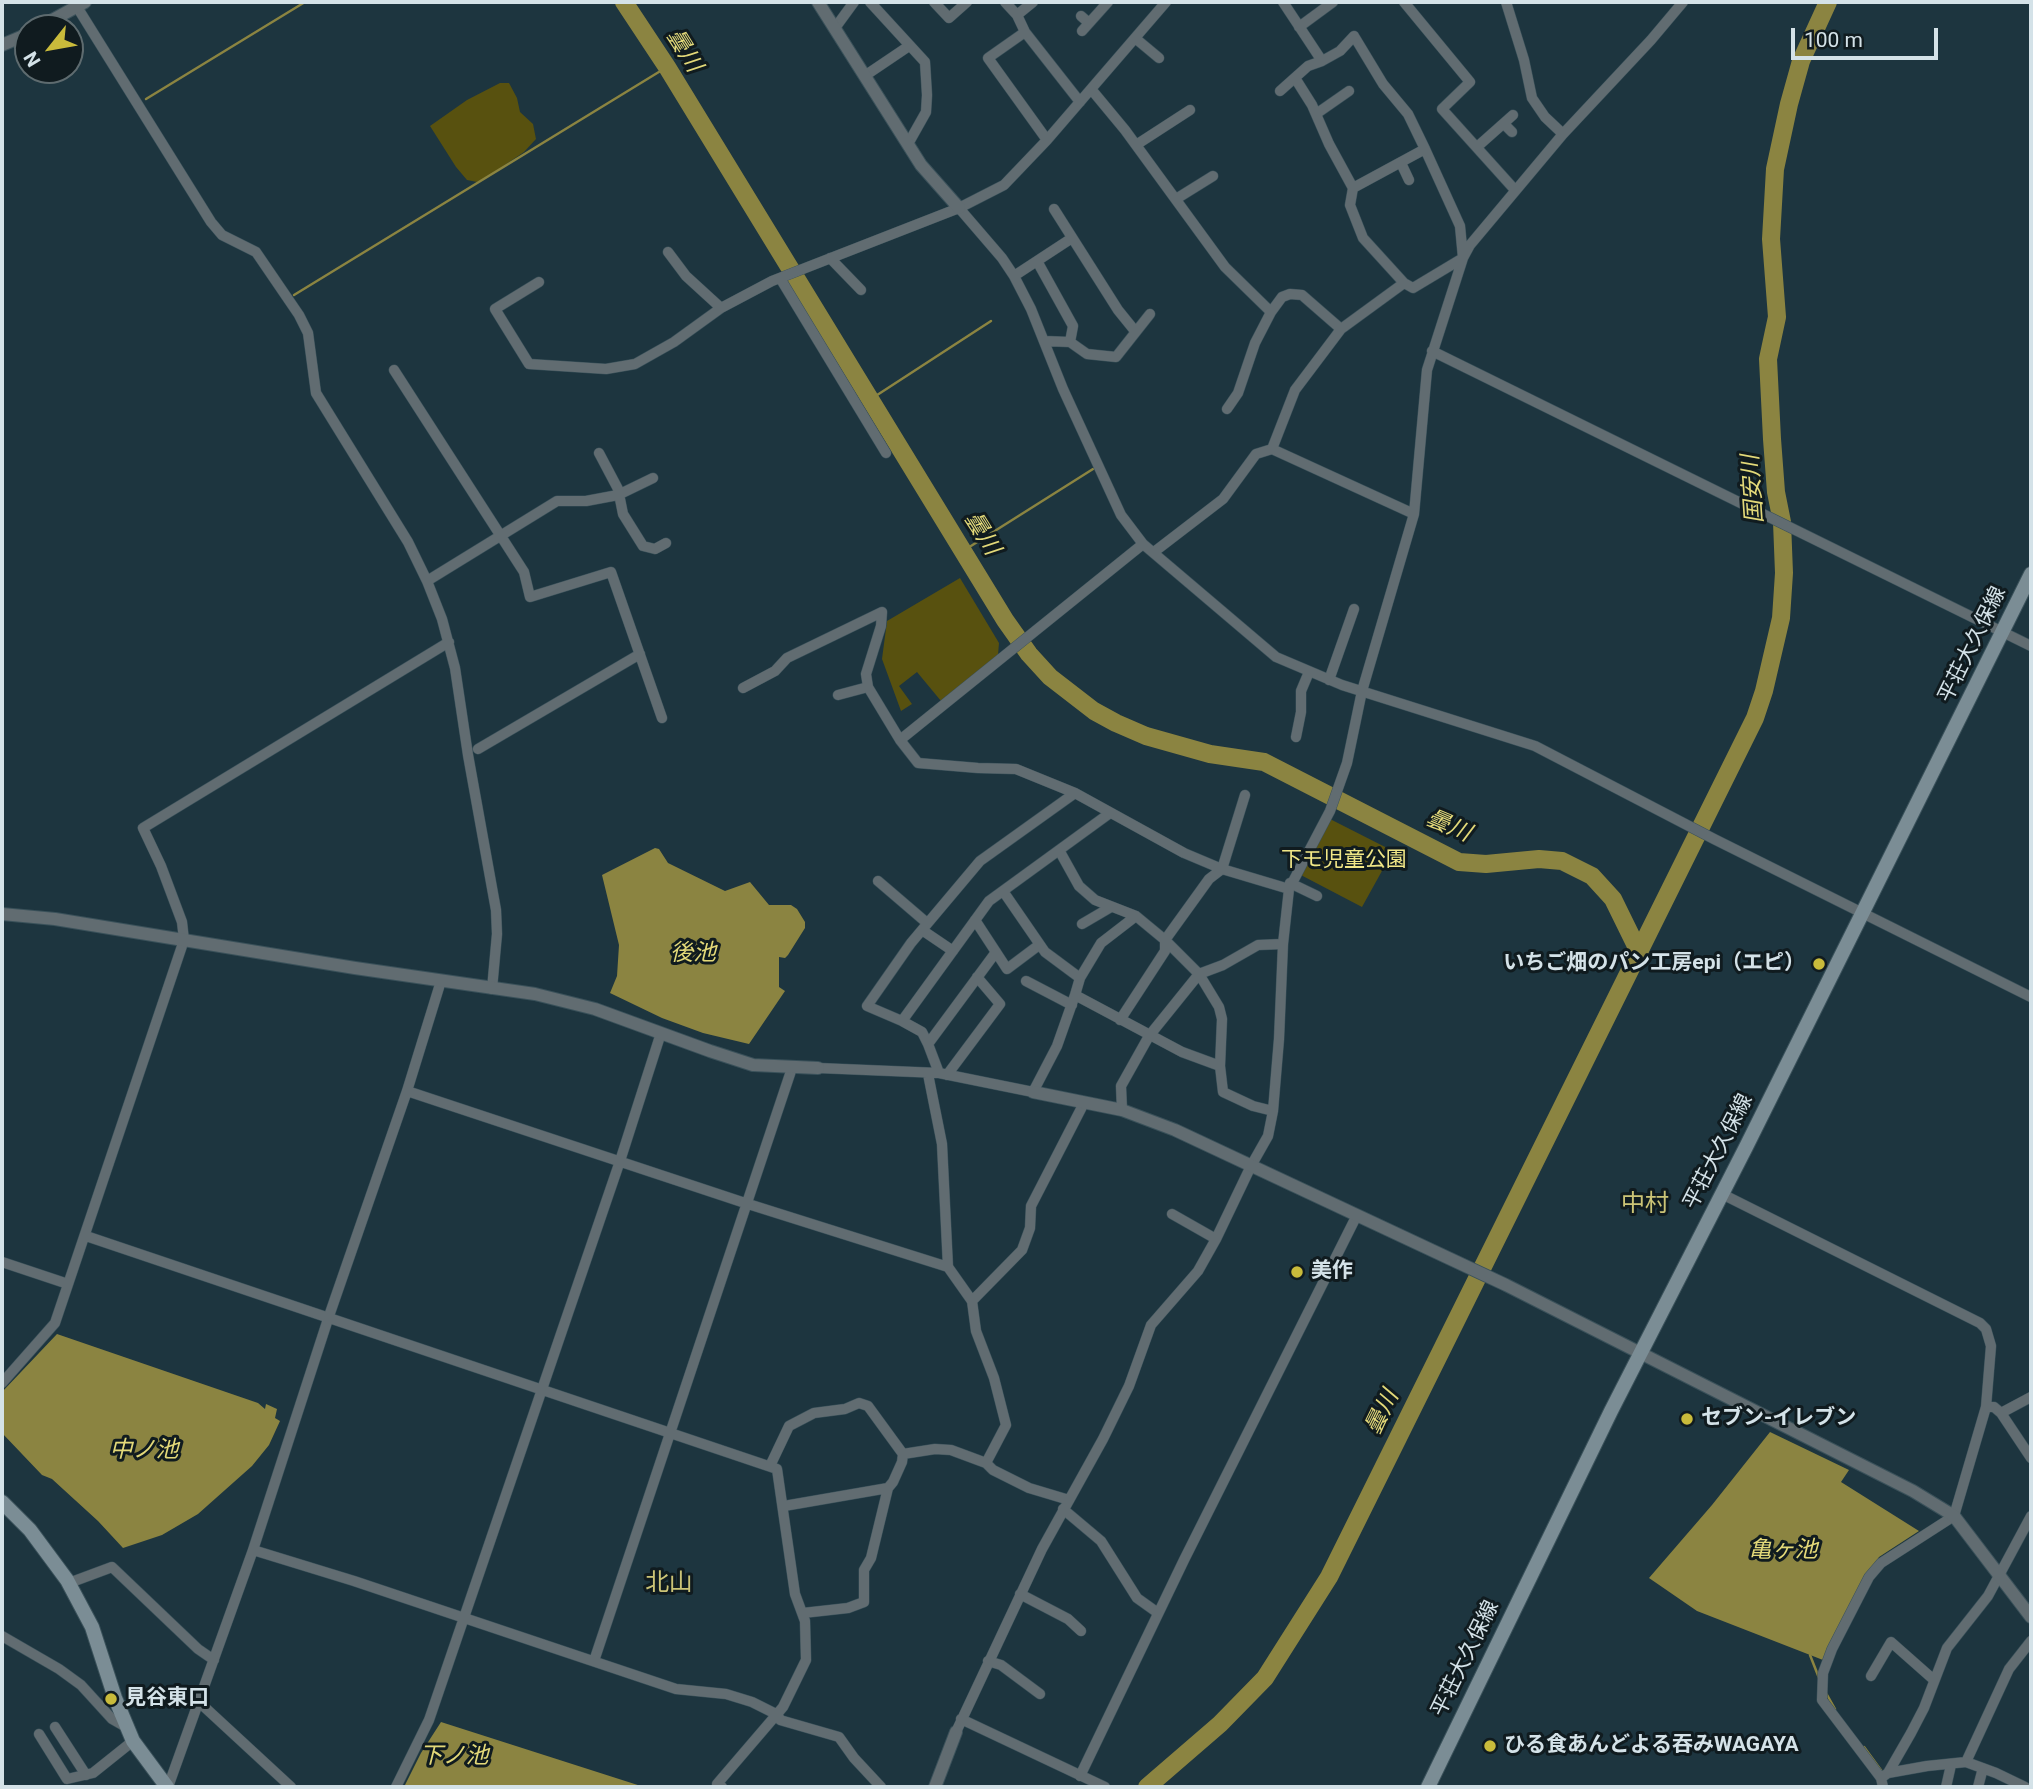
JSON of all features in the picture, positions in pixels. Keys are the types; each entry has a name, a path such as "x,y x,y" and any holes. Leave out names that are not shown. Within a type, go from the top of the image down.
{"main road":[{"name":"平荘大久保線","path":"1428,1787 1641,1353 2031,574"},
{"path":"2,1502 48,1551 69,1583 92,1627 133,1741 167,1787"}],"street":[{"path":"818,2 921,165 1002,258 1014,276 1121,514 1143,544 1276,657 1329,680 1535,746 1714,839 2031,997"},
{"path":"835,28 854,2"},
{"path":"870,2 925,62 926,112 915,136 908,144"},
{"path":"934,2 949,18 967,2"},
{"path":"1005,2 1080,102"},
{"path":"1017,15 1033,2"},
{"path":"1084,23 1108,2"},
{"path":"539,282 495,309 529,364 606,369 635,364 674,342 721,308 781,277 959,208 1004,185 1047,140 1166,2"},
{"path":"1283,2 1322,61"},
{"path":"1298,27 1333,2"},
{"path":"1404,2 1470,82 1442,109 1515,190"},
{"path":"1506,2 1524,60 1532,98 1545,117 1563,134"},
{"path":"935,1787 961,1719 1020,1594 1129,1386 1151,1325 1198,1270 1268,1136 1273,1111 1289,886 1330,811 1347,763 1362,691 1414,514 1427,370 1463,258 1470,245 1563,134 1684,2"},
{"path":"61,14 79,3 211,222 222,235 256,251 299,315 308,333 316,393 408,542 427,580 449,642 455,668 496,910 497,934 492,989"},
{"path":"1025,32 988,58 1047,140"},
{"path":"1280,91 1308,65 1340,51 1354,36 1383,84 1408,114 1460,226 1463,258"},
{"path":"1135,38 1159,58"},
{"path":"866,75 909,46"},
{"path":"1295,78 1353,188 1350,205 1363,239 1404,283 1413,288 1463,258"},
{"path":"1091,89 1136,145 1225,267 1271,312"},
{"path":"1316,114 1349,91"},
{"path":"1477,147 1513,115"},
{"path":"1136,145 1186,116"},
{"path":"1504,124 1512,132"},
{"path":"1353,188 1425,149"},
{"path":"1401,163 1409,180"},
{"path":"1176,199 1213,176"},
{"path":"1054,209 1118,310 1135,331"},
{"path":"1014,276 1072,238"},
{"path":"668,252 686,276 721,308"},
{"path":"830,258 861,290"},
{"path":"1037,261 1073,326 1070,342"},
{"path":"781,277 886,453"},
{"path":"1272,449 1295,390 1340,329 1404,283"},
{"path":"1227,409 1238,393 1255,343 1282,297 1290,294 1302,295 1340,329"},
{"path":"1044,341 1070,342 1087,354 1116,357 1150,314"},
{"path":"1432,351 2031,646"},
{"path":"394,370 524,572 530,597 611,572 662,718"},
{"path":"1154,552 1223,499 1256,454 1272,449 1414,514"},
{"path":"599,453 618,489 623,514 643,546 655,549 666,542"},
{"path":"427,580 557,501 586,501 618,495 653,478"},
{"path":"900,740 1143,544"},
{"path":"1329,680 1354,609"},
{"path":"743,688 775,671 787,658 882,612 866,674 869,687 900,740 918,763 1016,769 1075,793 1184,853 1222,869 1317,896"},
{"path":"2,1383 55,1323 184,940 182,922 143,828 449,642"},
{"path":"478,749 640,654"},
{"path":"1296,737 1301,712 1301,691 1309,672"},
{"path":"838,695 869,687"},
{"path":"986,1463 1006,1425 994,1378 976,1331 972,1300 948,1268 938,1074 929,1044 922,1032 867,1006 924,926 980,861 1075,793"},
{"path":"1120,1020 1165,951 1165,940 1209,879 1222,869 1245,795"},
{"path":"902,1021 989,901 1110,813"},
{"path":"1059,850 1079,886 1095,900 1136,916 1199,974 1219,1007 1222,1019 1220,1066 1223,1092 1273,1111"},
{"path":"878,881 953,951"},
{"path":"1003,891 1045,952 1080,978"},
{"path":"1082,924 1111,907"},
{"path":"2,914 55,919 535,994 595,1009 753,1065 938,1074 1122,1110 1175,1130 1506,1285 1913,1491 1954,1516 2031,1617"},
{"path":"1033,1092 1049,1064 1080,978 1101,943 1136,916"},
{"path":"975,920 1007,969 1039,945"},
{"path":"1122,1110 1121,1086 1149,1036 1199,974 1223,965 1258,945 1283,944"},
{"path":"929,1044 996,952"},
{"path":"938,1074 1000,1004 977,977"},
{"path":"167,1787 253,1550 329,1316 407,1091 441,981"},
{"path":"1026,981 1120,1020 1182,1052 1220,1066"},
{"path":"396,1787 429,1720 620,1161 661,1033"},
{"path":"593,1661 792,1068"},
{"path":"407,1091 948,1268"},
{"path":"972,1300 1022,1250 1030,1228 1031,1206 1084,1103"},
{"path":"1722,1194 1980,1323 1986,1329 1991,1346 1986,1407 1954,1516 1881,1563 1869,1577 1832,1649 1823,1673 1822,1700 1884,1779"},
{"path":"1172,1214 1216,1239"},
{"path":"1080,1776 1158,1613 1357,1215"},
{"path":"86,1236 777,1469 795,1594 806,1620 806,1660 778,1715 717,1784 722,1787"},
{"path":"2,1262 68,1284"},
{"path":"2001,1413 2031,1397"},
{"path":"770,1466 789,1426 814,1413 845,1409 859,1403 868,1406 902,1454 902,1462 888,1488 872,1558 864,1570 864,1602 848,1608 803,1613"},
{"path":"1986,1407 1993,1407 2001,1413 2031,1458"},
{"path":"902,1454 935,1449 951,1450 986,1463 993,1470 1066,1504 1101,1541 1137,1598 1158,1613"},
{"path":"784,1506 888,1488"},
{"path":"1884,1779 1924,1708 1947,1648 1988,1596 2031,1516"},
{"path":"253,1550 676,1689 726,1694 752,1702 778,1715 780,1720 839,1737 880,1787"},
{"path":"69,1583 112,1567 198,1649 214,1660"},
{"path":"1020,1594 1068,1619 1081,1631"},
{"path":"2,1636 81,1685 112,1719 127,1727"},
{"path":"1966,1762 2009,1669 2031,1641"},
{"path":"1871,1676 1891,1642 1934,1680"},
{"path":"988,1661 1001,1665 1040,1694"},
{"path":"199,1702 290,1787"},
{"path":"961,1719 1101,1785"},
{"path":"55,1727 86,1774"},
{"path":"39,1734 67,1779 93,1773 133,1741"},
{"path":"1884,1779 1927,1766 1966,1762 2025,1787"},
{"path":"1946,1787 1951,1765"},
{"path":"1978,1787 1983,1768"}],"green space":[{"path":"500,83 509,83 517,98 520,112 533,124 536,139 524,152 487,177 477,182 467,180 430,126 467,100"},
{"path":"960,578 999,643 998,655 941,701 917,672 899,686 912,704 901,711 882,659 887,621"},
{"name":"下モ児童公園","path":"1330,819 1393,851 1362,907 1297,873"}],"water":[{"name":"後池","path":"655,848 659,849 668,863 725,891 750,882 769,905 791,905 805,922 805,928 788,955 785,958 779,957 779,987 785,991 749,1044 703,1033 662,1018 610,993 617,976 619,945 602,875"},
{"name":"中ノ池","path":"57,1334 258,1403 265,1409 266,1404 277,1409 275,1418 280,1421 269,1445 252,1466 198,1514 162,1535 123,1548 52,1479 42,1475 2,1433 2,1392"},
{"name":"亀ヶ池","path":"1770,1432 1849,1470 1841,1482 1919,1531 1879,1557 1865,1577 1823,1660 1697,1611 1649,1578"},
{"name":"下ノ池","path":"441,1722 644,1787 404,1787"}],"waterway":[{"path":"146,99 305,2"},
{"name":"曇川","path":"624,2 667,67 1005,620 1029,654 1050,677 1094,711 1116,723 1146,736 1210,754 1264,762 1459,862 1486,864 1539,859 1562,861 1592,876 1613,899 1639,952"},
{"name":"国安川","path":"1147,1787 1220,1724 1265,1678 1329,1577 1755,718 1781,618 1784,573 1768,359 1777,317 1771,239 1775,169 1801,61 1828,2"},
{"path":"294,295 667,67"},
{"path":"871,399 991,321"},
{"path":"963,551 1093,469"},
{"path":"1810,1655 1819,1678"},
{"path":"1826,1693 1835,1709"},
{"path":"1864,1747 1883,1773"}],"place":[{"name":"いちご畑のパン工房epi（エピ）","path":"1819,964"},
{"name":"美作","path":"1297,1272"},
{"name":"セブン-イレブン","path":"1687,1419"},
{"name":"見谷東口","path":"111,1699"},
{"name":"ひる食あんどよる吞みWAGAYA","path":"1490,1746"}],"district":[{"name":"中村","path":"1645,1205"},
{"name":"北山","path":"669,1584"}]}
